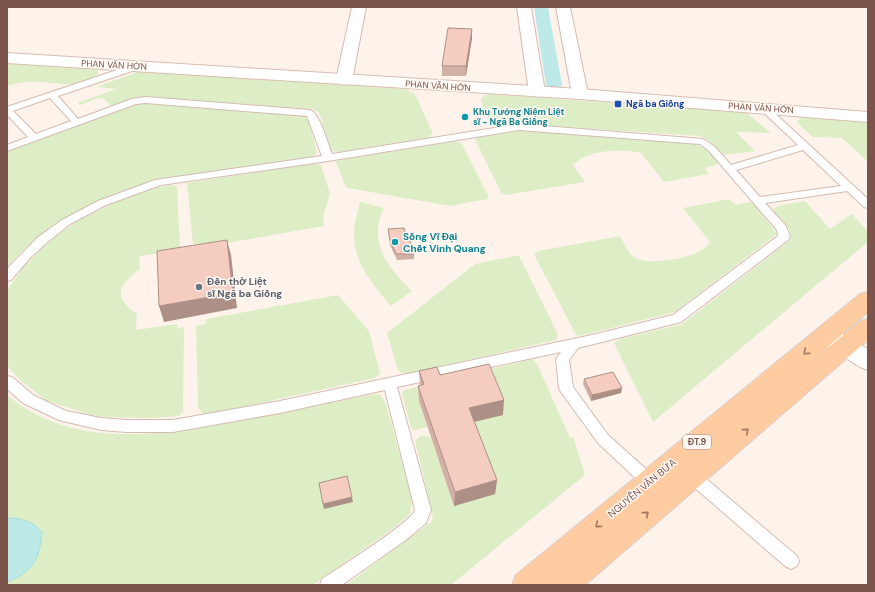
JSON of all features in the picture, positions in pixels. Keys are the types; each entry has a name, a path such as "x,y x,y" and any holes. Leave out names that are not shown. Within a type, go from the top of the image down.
{"main road":[{"path":"344,80 359,7"},
{"path":"524,7 537,92"},
{"path":"563,7 580,94"},
{"name":"PHAN VĂN HỚN","path":"7,58 580,94 868,117"},
{"name":"NGUYỄN VĂN BỨA","path":"563,585 658,489 692,476 836,341 868,300"},
{"name":"NGUYỄN VĂN BỨA","path":"527,585 658,489 836,341 868,327"},
{"path":"836,341 868,361"}],"lane":[{"path":"35,138 7,110 138,66"},
{"path":"52,95 77,123"},
{"path":"7,148 135,101 146,100 310,113 313,117 328,158"},
{"path":"765,109 868,205"},
{"path":"7,277 36,246 66,222 90,208 140,188 178,179 328,158 525,127 697,140 703,142 712,149 782,229 784,237 781,241 677,319 575,343 280,407 173,426 127,426 101,424 64,416 28,399 7,381"},
{"path":"729,169 804,146"},
{"path":"757,200 849,188"},
{"path":"575,343 562,360 566,388 603,439 658,489"},
{"path":"328,585 401,534 421,518 423,510 390,384"},
{"path":"692,476 791,561"}],"green space":[{"path":"7,63 97,68 99,72 84,82 75,84 29,82 7,86"},
{"path":"140,71 405,89 415,94 433,134 427,138 337,152 332,151 319,113 313,109 148,97 139,97 113,108 104,99 98,98 81,105 77,103 116,89 96,87"},
{"path":"487,94 747,113 771,133 736,132 755,151 726,155 719,151 708,140 699,136 521,124 501,128 493,125 487,118 481,99"},
{"path":"141,103 305,115 308,118 317,151 316,154 309,158 160,179 138,185 97,201 77,211 40,236 23,250 7,267 7,151"},
{"path":"805,116 868,120 868,162 842,138 813,137 798,124 797,121"},
{"path":"522,130 693,143 707,150 718,163 717,165 705,168 709,174 664,182 641,153 614,151 596,153 587,156 573,165 585,182 506,195 501,193 475,139 479,137"},
{"path":"457,141 462,144 489,197 487,199 450,206 348,188 345,186 336,162 339,160"},
{"path":"314,163 321,165 330,194 323,217 324,226 199,248 198,243 193,244 187,183"},
{"path":"171,185 177,186 180,247 173,251 139,256 140,269 123,286 121,296 129,308 137,314 136,330 177,324 177,328 184,327 183,412 179,416 153,418 105,417 88,414 47,401 20,380 7,366 7,290 24,266 53,238 79,220 124,198 153,188"},
{"path":"729,199 736,205 750,202 755,205 777,234 675,312 580,336 576,335 535,256 535,253 538,251 620,236 632,255 641,260 663,261 686,256 705,248 710,242 683,208"},
{"path":"805,201 830,229 852,214 868,232 868,242 653,422 614,343 620,339 682,324 789,241 789,229 774,211 774,208 781,205"},
{"path":"360,202 384,208 379,220 379,243 388,264 412,291 391,306 367,276 358,258 354,239 354,230"},
{"path":"519,256 521,259 558,335 556,340 407,374 401,373 398,370 387,333 475,264"},
{"path":"338,295 369,331 380,373 375,378 210,414 202,413 198,407 196,326 206,324 206,319"},
{"path":"533,359 538,366 570,438 573,436 585,475 451,585 346,585 431,522 433,517 415,441 421,436 431,438 454,506 419,401 427,427 412,431 402,394 404,390"},
{"path":"380,394 386,404 412,500 410,514 395,527 313,585 7,585 7,395 31,411 56,423 82,430 108,434 136,434 191,429"}],"water":[{"path":"13,518 29,522 42,532 37,557 29,569 23,574 7,582 7,519"}],"building":[{"path":"448,28 472,29 466,66 442,66"},
{"path":"404,228 407,237 409,237 414,254 396,254 390,240 388,229"},
{"name":"Đền thờ Liệt sĩ Ngã ba Giồng","path":"227,240 233,293 159,306 157,251"},
{"path":"489,364 504,400 469,408 497,480 455,492 418,386 424,384 419,371 437,367 440,375"},
{"path":"613,372 622,388 592,395 584,379"},
{"path":"347,476 352,497 323,504 319,483"}],"waterway":[{"path":"541,7 554,85"}],"place":[{"name":"Ngã ba Giồng","path":"618,104"},
{"name":"Khu Tưởng Niệm Liệt sĩ - Ngã Ba Giồng","path":"465,117"},
{"name":"Sống Vĩ Đại Chết Vinh Quang","path":"395,242"},
{"name":"Đền thờ Liệt sĩ Ngã ba Giồng","path":"199,287"}]}
